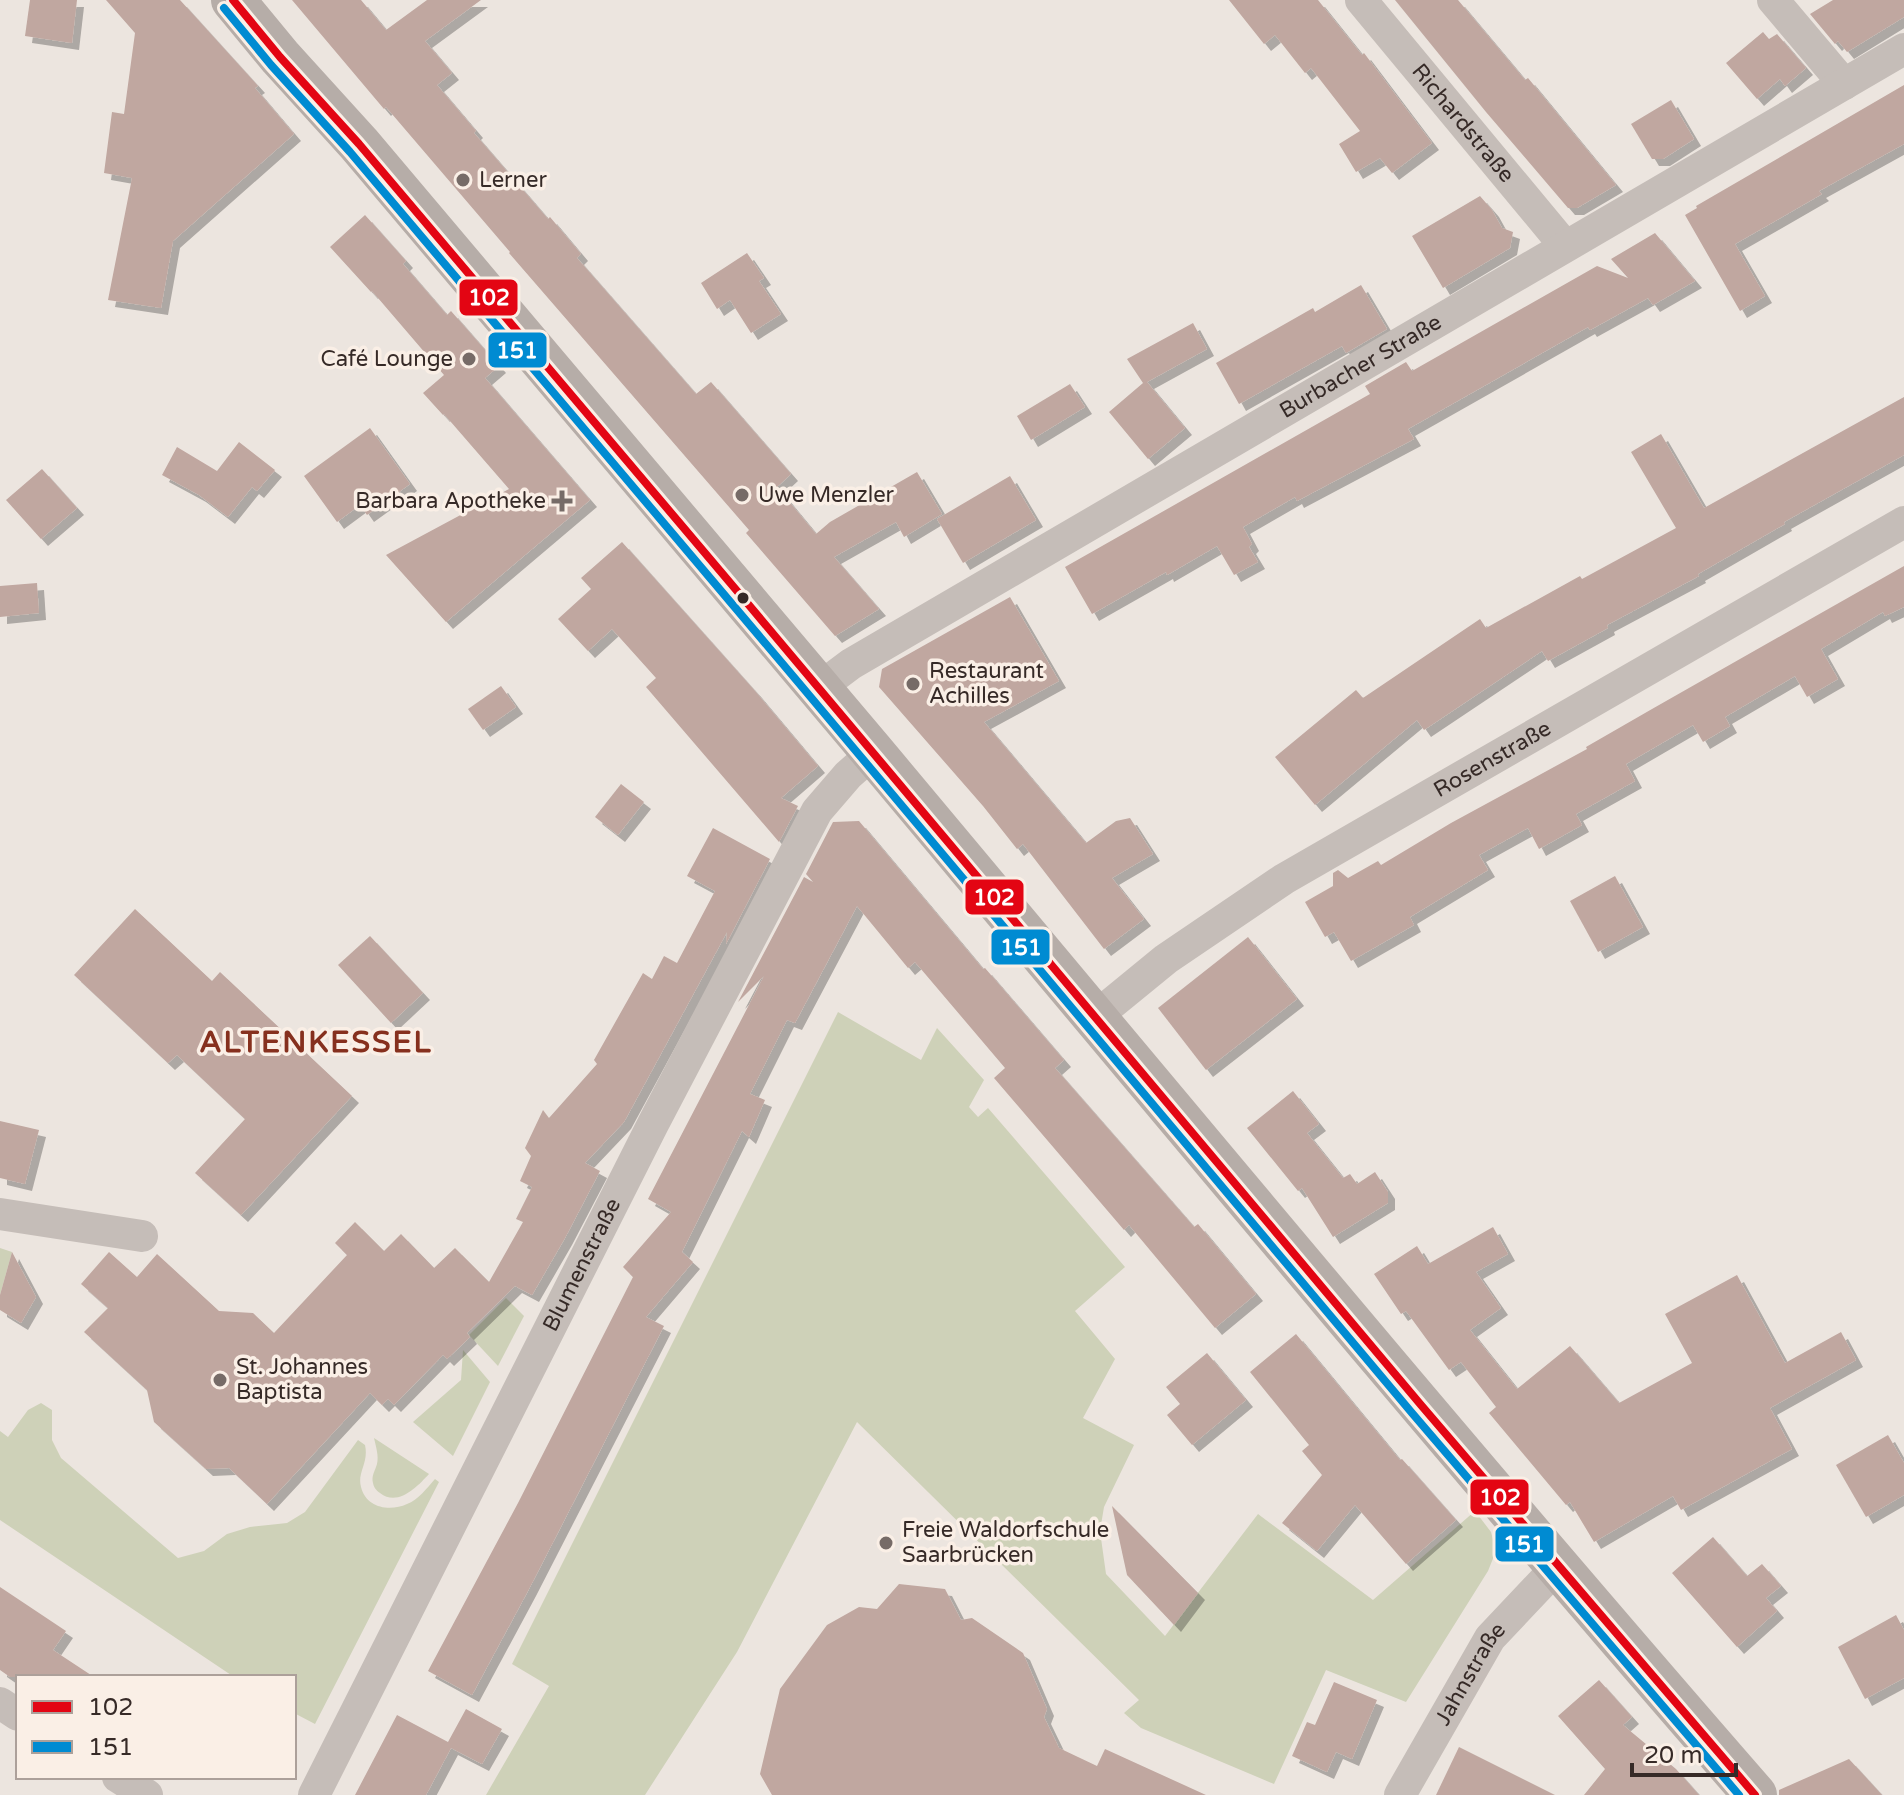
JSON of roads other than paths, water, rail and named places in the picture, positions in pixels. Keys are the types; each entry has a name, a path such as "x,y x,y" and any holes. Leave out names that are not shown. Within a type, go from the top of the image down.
{"street":[{"path":"233,0 367,154 1094,1018 1755,1795"},
{"name":"Richardstraße","path":"1361,0 1565,246"},
{"path":"1773,0 1844,84"},
{"name":"Burbacher Straße","path":"819,688 851,664 1904,49"},
{"name":"Rosenstraße","path":"1094,1018 1166,959 1284,879 1904,522"},
{"name":"Blumenstraße","path":"314,1795 653,1124 817,811 848,775 873,753"},
{"path":"0,1214 142,1236"},
{"name":"Jahnstraße","path":"1400,1795 1490,1638 1558,1566"},
{"path":"121,1779 147,1795"}],"place":[{"name":"Lerner","path":"463,180"},
{"name":"Café Lounge","path":"469,359"},
{"name":"Uwe Menzler","path":"742,495"},
{"name":"Barbara Apotheke","path":"562,501"},
{"name":"Restaurant Achilles","path":"913,684"},
{"name":"St. Johannes Baptista","path":"220,1380"},
{"name":"Freie Waldorfschule Saarbrücken","path":"886,1543"}],"district":[{"name":"ALTENKESSEL","path":"316,1042"}]}
